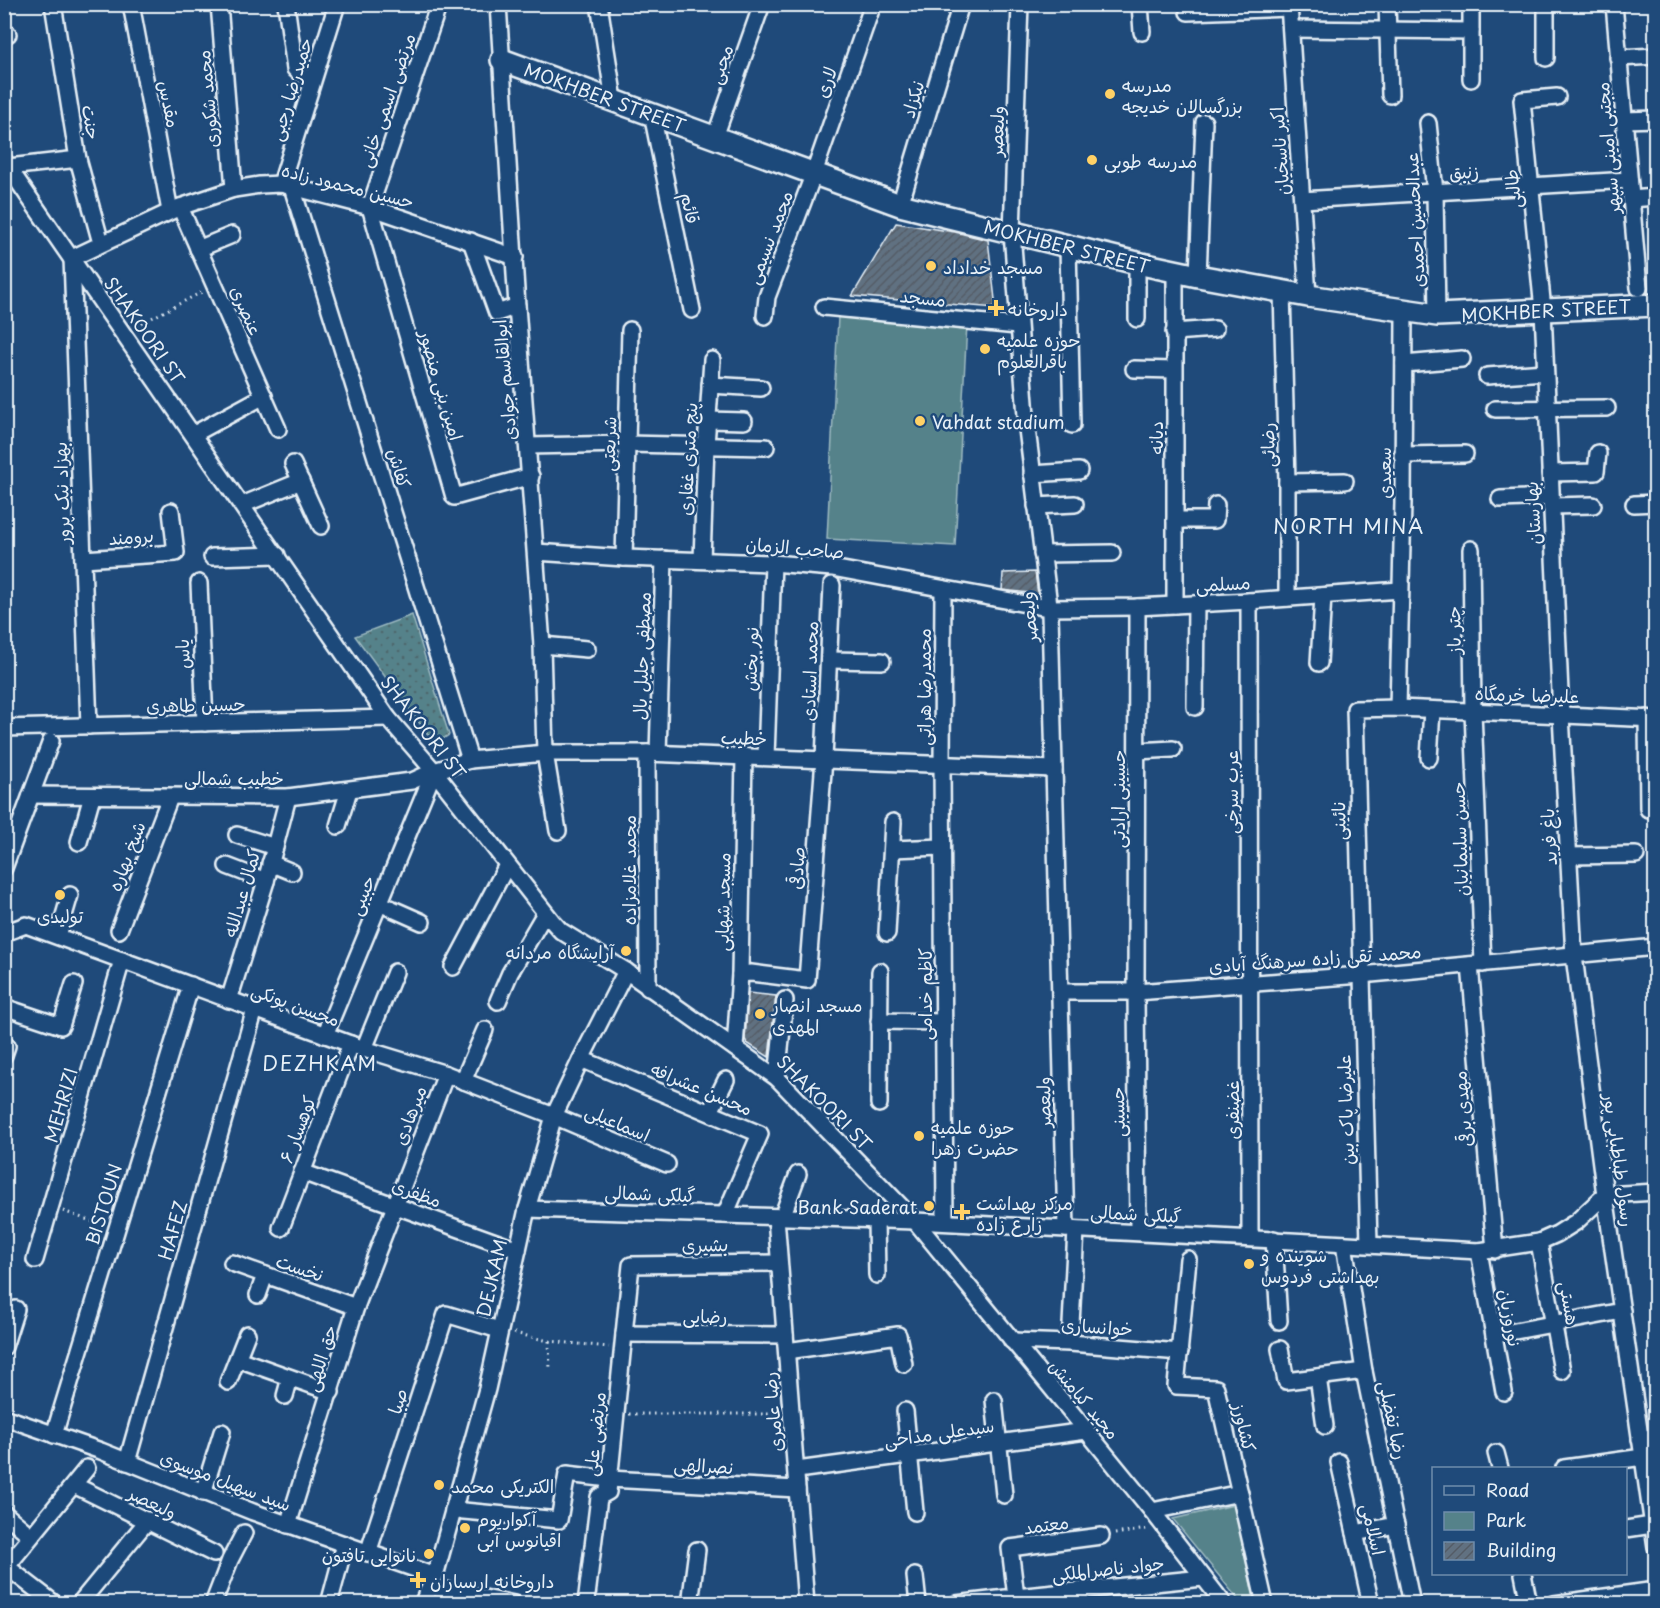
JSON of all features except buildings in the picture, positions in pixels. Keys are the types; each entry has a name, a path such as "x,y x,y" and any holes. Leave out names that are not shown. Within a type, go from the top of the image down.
{"main road":[{"name":"MOKHBER STREET","path":"502,60 900,205 1198,276 1308,296 1437,315 1656,305"}],"street":[{"name":"جنت","path":"53,4 78,159 101,243"},
{"name":"مقدس","path":"132,4 175,209"},
{"name":"محمد شکوری","path":"219,4 234,189"},
{"path":"286,4 295,69 312,82"},
{"name":"حمیدرضا رجبی","path":"287,186 312,82 337,4"},
{"name":"مرتضی اسمی خانی","path":"370,207 439,4"},
{"name":"ابوالقاسم جوادی","path":"498,4 542,645 546,753 558,831"},
{"path":"598,4 614,100"},
{"name":"محبی","path":"715,137 762,4"},
{"name":"لاری","path":"814,173 873,4"},
{"name":"نیکزاد","path":"900,205 961,4"},
{"name":"ولیعصر","path":"1020,4 1012,232 1017,326 1027,429 1050,613 1060,992 1071,1229 1070,1343"},
{"path":"1140,4 1142,32"},
{"path":"1387,4 1390,95"},
{"path":"1471,4 1471,79"},
{"path":"1546,4 1546,58"},
{"name":"مجتبی امینی سپهر","path":"1614,4 1639,288"},
{"path":"1188,12 1289,6"},
{"name":"اکبر ناسخیان","path":"1289,6 1308,296"},
{"path":"1291,29 1471,31"},
{"path":"1618,58 1656,56"},
{"name":"طالبی","path":"1543,310 1522,100 1557,97"},
{"name":"قائم","path":"652,114 692,310"},
{"path":"1624,120 1656,119"},
{"path":"1198,276 1204,123"},
{"name":"عبدالحسین احمدی","path":"1428,123 1435,192 1437,315"},
{"path":"7,164 78,159"},
{"name":"SHAKOORI ST","path":"7,164 388,718 434,771 545,913 561,931 626,971 777,1078 915,1221"},
{"name":"محمد نسیمی","path":"765,316 767,297 814,173"},
{"name":"زنبق","path":"1302,200 1629,180"},
{"name":"حسین محمود زاده","path":"72,258 175,209 234,189 260,185 287,186 370,207 515,257"},
{"name":"کفاش","path":"287,186 470,760"},
{"path":"1631,199 1656,197"},
{"name":"امین بنی منصور","path":"370,207 454,497 531,476"},
{"name":"عنصری","path":"175,209 198,249 278,429"},
{"path":"198,249 232,235"},
{"path":"471,241 497,313 517,306"},
{"path":"1068,246 1072,425"},
{"name":"بهزاد نیک پرور","path":"72,258 89,726"},
{"path":"1137,263 1137,319"},
{"name":"دیانه","path":"1175,271 1175,605"},
{"name":"رضائی","path":"1282,291 1287,482 1287,598"},
{"name":"مسجد","path":"824,307 1017,326"},
{"name":"بهارستان","path":"1543,310 1561,715"},
{"name":"سعیدی","path":"1398,708 1404,311"},
{"path":"1174,332 1215,329"},
{"name":"شریعتی","path":"624,558 630,330"},
{"path":"1404,364 1462,359"},
{"name":"پنج متری غفاری","path":"702,560 712,360"},
{"path":"1134,369 1174,370"},
{"path":"1487,376 1545,372"},
{"path":"710,385 761,388"},
{"path":"194,434 264,396"},
{"path":"1495,409 1607,408"},
{"path":"708,420 744,421"},
{"path":"528,446 627,444 766,447"},
{"path":"1550,473 1596,472 1598,453"},
{"path":"1402,455 1465,454"},
{"path":"293,464 321,526"},
{"path":"1032,474 1079,471"},
{"path":"243,505 301,481"},
{"path":"1287,482 1345,481"},
{"path":"1500,499 1593,505"},
{"path":"1634,504 1656,503"},
{"path":"1036,506 1075,504"},
{"path":"1175,520 1215,520 1216,505"},
{"name":"برومند","path":"83,559 176,553 171,511"},
{"name":"چتر باز","path":"1471,549 1473,711"},
{"name":"صاحب الزمان","path":"536,552 624,558 773,563 832,568 1048,608"},
{"path":"1042,554 1112,553"},
{"path":"212,557 277,555"},
{"name":"مصطفی جلیل بال","path":"652,753 664,559"},
{"name":"نور بخش","path":"766,757 773,563"},
{"name":"یاس","path":"199,583 205,723"},
{"name":"محمد استادی","path":"824,759 832,585"},
{"name":"محمدرضا هراتی","path":"942,765 943,589"},
{"name":"مسلمی","path":"1048,608 1196,604 1400,590"},
{"path":"1319,663 1323,596"},
{"name":"عرب سرخی","path":"1249,601 1250,983"},
{"path":"1195,707 1196,604"},
{"name":"حسینی ارادتی","path":"1136,992 1137,607"},
{"path":"542,645 587,649"},
{"path":"830,660 882,661"},
{"name":"علیرضا خرمگاه","path":"1398,708 1651,719"},
{"name":"نائینی","path":"1361,975 1355,709 1398,708"},
{"path":"1429,758 1432,710"},
{"name":"حسن سلیمانیان","path":"1473,711 1477,965"},
{"name":"باغ فرید","path":"1561,715 1574,956"},
{"name":"حسین طاهری","path":"4,728 388,718"},
{"path":"1648,809 1651,719"},
{"path":"4,868 51,741"},
{"path":"1137,751 1173,749"},
{"name":"خطیب","path":"434,771 470,760 546,753 652,753 1054,769"},
{"name":"محمد غلامزاده","path":"648,988 652,753"},
{"name":"مسجد شهابی","path":"735,1048 740,974 744,756"},
{"name":"صادقی","path":"740,974 751,973 807,980 824,759"},
{"name":"کاظم خدامی","path":"942,765 945,1222"},
{"name":"خطیب شمالی","path":"31,795 288,796 412,781 434,771"},
{"name":"حبیبی","path":"325,1035 434,771"},
{"path":"338,825 349,790"},
{"path":"79,843 92,796"},
{"name":"کمال عبدالله","path":"230,1000 266,881 288,796"},
{"name":"شیخ بهاره","path":"119,930 170,797"},
{"path":"887,933 893,822"},
{"path":"237,835 275,847"},
{"path":"892,849 942,847"},
{"path":"1568,856 1636,855"},
{"path":"270,863 292,872"},
{"path":"453,967 507,864"},
{"path":"227,866 266,881"},
{"path":"58,936 70,895"},
{"path":"379,903 422,922"},
{"path":"498,1002 510,973 545,913"},
{"name":"محسن پونکی","path":"4,933 26,924 357,1047 446,1074 554,1116"},
{"name":"محمد تقی زاده سرهنگ آبادی","path":"1060,992 1136,992 1477,965 1656,947"},
{"name":"رسول طباطبایی پور","path":"1574,956 1605,1195 1656,1546"},
{"name":"MEHRIZI","path":"34,1260 122,960"},
{"name":"مهدی برقی","path":"1477,965 1495,1250"},
{"name":"DEJKAM","path":"422,1604 433,1581 487,1389 527,1209 554,1116 626,971"},
{"path":"879,1104 880,971"},
{"name":"کوهسار ۶","path":"281,1228 302,1172 357,1047 395,972"},
{"name":"علیرضا پاک بین","path":"1361,975 1369,1244"},
{"name":"غضنفری","path":"1250,983 1250,1238"},
{"path":"4,1007 61,1026 74,984"},
{"name":"BISTOUN","path":"54,1435 191,986"},
{"name":"حسینی","path":"1136,992 1138,1232"},
{"path":"777,1078 785,1000"},
{"name":"HAFEZ","path":"128,1462 255,1009"},
{"path":"879,1021 944,1022"},
{"path":"463,1081 485,1030"},
{"name":"محسن عشرافه","path":"581,1059 760,1134 725,1215"},
{"name":"میرهادی","path":"395,1204 446,1074"},
{"path":"710,1112 726,1080"},
{"name":"اسماعیلی","path":"554,1116 667,1164"},
{"name":"مظفری","path":"302,1172 518,1250"},
{"path":"779,1217 798,1174"},
{"path":"1605,1195 1656,1192"},
{"name":"گيلکی شمالی","path":"527,1209 945,1222 1479,1251 1539,1242 1557,1234 1576,1222 1605,1195"},
{"name":"حق اللهی","path":"288,1525 356,1307 395,1204"},
{"name":"رضا عامری","path":"779,1217 779,1263 806,1604"},
{"path":"876,1220 877,1275"},
{"name":"مجید کیامنش","path":"915,1221 1152,1511 1224,1604"},
{"path":"1274,1239 1279,1321"},
{"name":"هستی","path":"1539,1242 1562,1371"},
{"name":"رضا تفضلی","path":"1344,1244 1364,1371 1412,1604"},
{"name":"نوروزیان","path":"1479,1251 1504,1392"},
{"name":"کشاورز","path":"1188,1259 1176,1386 1216,1388 1265,1604"},
{"name":"نخست","path":"232,1263 356,1307"},
{"name":"بشیری","path":"631,1264 779,1263"},
{"name":"مرتضی علی","path":"586,1604 599,1497 608,1492 631,1264"},
{"path":"258,1295 265,1275"},
{"path":"4,1347 16,1309"},
{"path":"1494,1335 1622,1311"},
{"name":"صبا","path":"368,1553 441,1312 499,1330"},
{"path":"228,1382 247,1334"},
{"name":"رضایی","path":"623,1341 785,1335"},
{"path":"787,1351 898,1335 904,1364"},
{"name":"خوانساری","path":"1012,1341 1180,1352"},
{"path":"1280,1349 1286,1381 1364,1371"},
{"path":"238,1359 331,1392"},
{"path":"1318,1377 1325,1426"},
{"path":"285,1396 290,1378"},
{"path":"994,1400 1004,1495"},
{"path":"905,1411 915,1512"},
{"name":"سید سهیل موسوی","path":"4,1417 128,1462 288,1525 345,1544 433,1581 514,1604"},
{"name":"سیدعلی مداحی","path":"796,1470 1086,1431"},
{"path":"203,1493 222,1432"},
{"path":"1640,1439 1656,1436"},
{"path":"1571,1467 1643,1457"},
{"name":"اسلامی","path":"1339,1462 1371,1604"},
{"path":"55,1604 6,1569 87,1468"},
{"name":"نصرالهی","path":"453,1510 559,1520 567,1474 609,1479 797,1489"},
{"name":"ولیعصر","path":"74,1485 214,1554"},
{"path":"1152,1511 1240,1493"},
{"path":"4,1513 31,1536"},
{"path":"79,1604 148,1520"},
{"path":"1355,1533 1396,1525"},
{"path":"1627,1529 1652,1525"},
{"path":"213,1604 230,1560 244,1533"},
{"name":"معتمد","path":"1011,1598 1010,1548 1101,1536"},
{"path":"329,1604 345,1544"},
{"path":"690,1604 697,1550"},
{"path":"1523,1575 1530,1604"},
{"path":"915,1576 918,1604"},
{"name":"جواد ناصرالملکی","path":"957,1604 1203,1578"},
{"path":"1554,1604 1656,1590"}],"path":[{"path":"123,333 214,285"},
{"path":"1027,429 1072,425"},
{"path":"50,1207 115,1229"},
{"path":"499,1330 549,1341 623,1341"},
{"path":"549,1341 550,1370"},
{"path":"616,1415 791,1413"},
{"path":"1101,1536 1164,1526"}],"shaded area":[{"path":"4,789 16,789 5,824"}],"green space":[{"path":"838,317 967,324 955,546 827,539"},
{"path":"412,615 449,735 435,744 355,636"},
{"path":"1234,1505 1255,1603 1241,1603 1173,1519"}],"place":[{"name":"مدرسه بزرگسالان خدیجه","path":"1110,94"},
{"name":"مدرسه طوبی","path":"1092,160"},
{"name":"مسجد خداداد","path":"931,266"},
{"name":"داروخانه","path":"996,308"},
{"name":"حوزه علمیه باقرالعلوم","path":"985,349"},
{"name":"Vahdat stadium","path":"920,421"},
{"name":"تولیدی","path":"60,895"},
{"name":"آرایشگاه مردانه","path":"626,951"},
{"name":"مسجد انصار المهدی","path":"760,1014"},
{"name":"حوزه علمیه حضرت زهرا","path":"919,1136"},
{"name":"Bank Saderat","path":"929,1206"},
{"name":"مرکز بهداشت زارع زاده","path":"962,1212"},
{"name":"شوینده و بهداشتی فردوس","path":"1249,1264"},
{"name":"الکتریکی محمد","path":"439,1485"},
{"name":"آکواریوم اقیانوس آبی","path":"465,1528"},
{"name":"نانوایی تافتون","path":"429,1554"},
{"name":"داروخانه ارسباران","path":"418,1580"}],"district":[{"name":"NORTH MINA","path":"1349,526"},
{"name":"DEZHKAM","path":"320,1063"}]}
